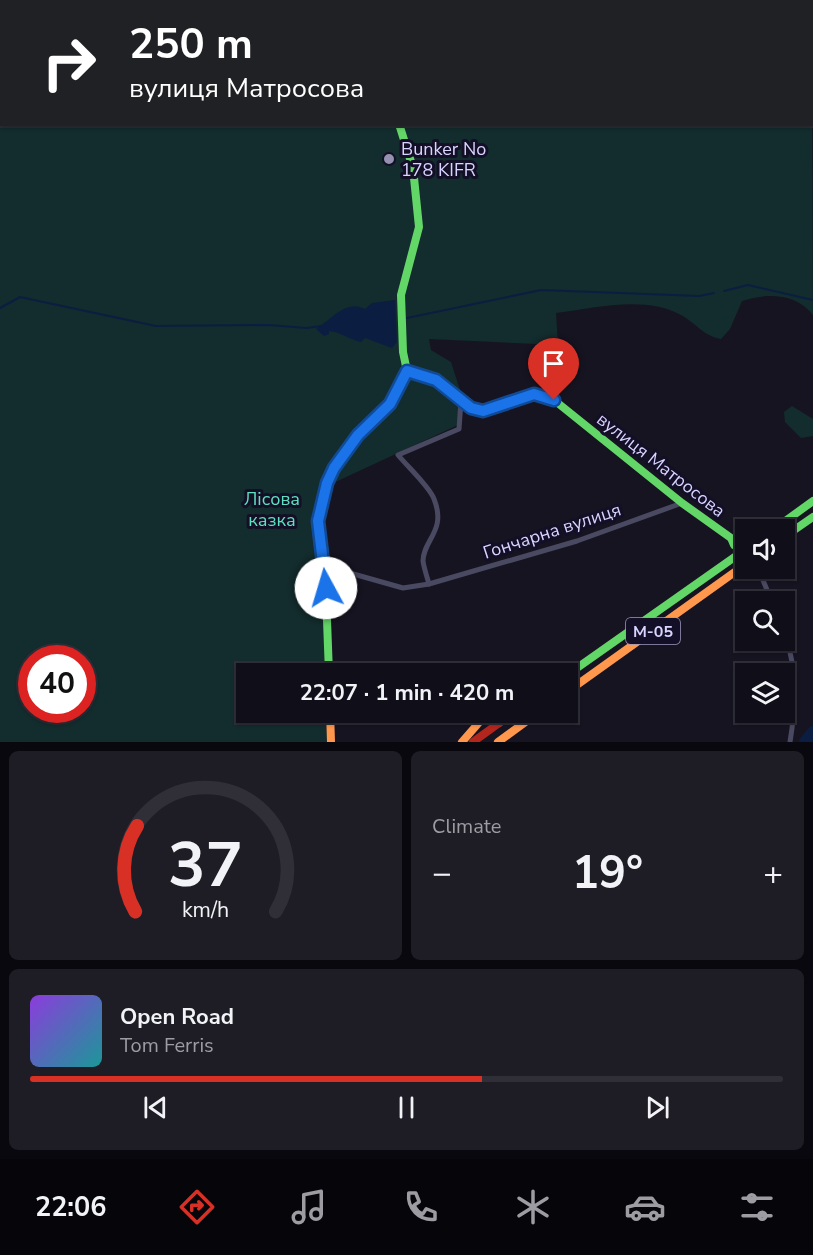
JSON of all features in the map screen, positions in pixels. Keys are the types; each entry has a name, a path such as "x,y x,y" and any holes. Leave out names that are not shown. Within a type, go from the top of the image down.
{"main road":[{"path":"329,663 325,566 318,521 327,483 334,468 358,435 390,404 407,371 401,295 419,227 413,168 400,126"},
{"name":"вулиця Матросова","path":"407,371 436,380 471,408 483,411 534,394 554,400 682,503 731,538 734,545"},
{"path":"788,519 813,501"},
{"path":"795,529 813,516"},
{"name":"М-05","path":"578,667 735,557"},
{"name":"М-05","path":"578,684 735,571"},
{"path":"330,723 331,742"},
{"path":"462,742 478,723"},
{"path":"473,742 499,723 500,732 492,742"},
{"path":"498,742 524,723"}],"street":[{"path":"429,584 423,561 425,550 434,538 438,525 434,498 398,455 459,429 461,401"},
{"name":"Гончарна вулиця","path":"325,566 403,588 429,584 577,541 682,503"},
{"path":"789,651 795,700 790,742"}],"green space":[{"name":"Лісова казка","path":"0,126 812,126 813,315 798,302 789,299 771,296 751,298 742,301 730,329 721,339 709,335 686,318 667,309 636,304 603,306 556,313 558,345 429,339 431,350 451,362 461,393 458,425 329,485 321,498 325,663 236,663 236,723 326,723 327,742 0,742"},
{"path":"792,406 813,419 813,436 801,438 785,422 784,412"}],"water":[{"path":"395,300 397,342 392,348 365,338 361,342 329,331 329,334 324,336 316,329 345,309 358,307 365,309 372,303"}],"waterway":[{"path":"724,291 748,285 813,300"},
{"path":"407,318 541,290 699,296 714,293"},
{"path":"0,308 20,297 156,326 268,325 307,328 321,326"},
{"path":"805,742 813,732"}],"traffic: fast":[{"path":"400,126 413,168 419,227 401,295 403,352 407,371"},
{"path":"407,371 436,380 471,408 483,411 534,394 554,400 682,503 731,538 734,545"},
{"path":"329,663 325,566 318,521 327,483 334,468 358,435 390,404 407,371"},
{"path":"788,519 813,501"},
{"path":"795,529 813,517"},
{"path":"578,667 735,557"}],"traffic: slow":[{"path":"578,684 735,572"},
{"path":"330,723 331,742"},
{"path":"462,742 479,723"},
{"path":"498,742 524,723"}],"traffic: jam":[{"path":"473,742 499,723"}],"place":[{"name":"Bunker No 178 KIFR","path":"389,159"}],"route":[{"path":"326,588 318,521 327,483 334,468 358,435 390,404 407,371 436,380 471,408 483,411 534,394 554,400"}]}
